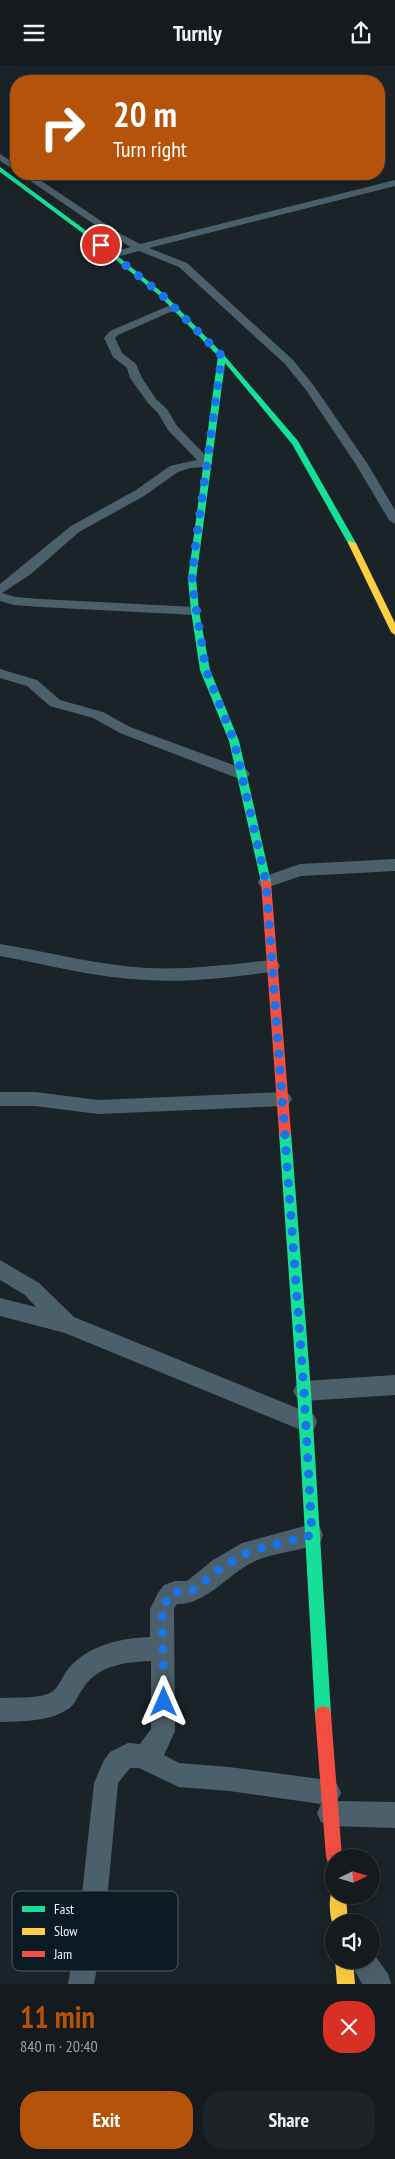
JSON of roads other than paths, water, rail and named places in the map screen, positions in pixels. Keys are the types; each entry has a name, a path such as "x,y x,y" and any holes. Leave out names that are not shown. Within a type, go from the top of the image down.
{"street":[{"path":"0,169 10,177"},
{"path":"14,180 113,255 174,307 222,356 296,443 347,532 395,632"},
{"path":"34,180 138,247 183,265 288,362 310,388 361,463 395,520"},
{"path":"113,255 192,232 287,211 395,183"},
{"path":"174,307 111,334 110,342 117,355 132,366 136,378 152,401 163,411 172,428 207,463"},
{"path":"222,356 192,579 195,611 206,670 234,741 266,882 304,1391 333,1849"},
{"path":"0,590 75,529 140,493 179,467 207,463"},
{"path":"0,597 40,603 195,611"},
{"path":"0,673 32,683 55,703 98,715 125,730 212,765 242,774"},
{"path":"266,882 300,870 395,865"},
{"path":"0,950 105,970 148,974 194,973 272,966"},
{"path":"0,1099 35,1099 98,1107 283,1099"},
{"path":"0,1269 32,1289 67,1323"},
{"path":"0,1307 67,1323 306,1423"},
{"path":"304,1391 395,1385"},
{"path":"144,1758 156,1745 163,1731 164,1649 162,1609 170,1594 174,1592 190,1592 221,1568 250,1551 312,1535"},
{"path":"0,1710 34,1708 60,1701 69,1691 76,1677 95,1660 135,1649 164,1649"},
{"path":"95,1891 106,1783 112,1765 132,1755 144,1758 158,1767 178,1775 227,1779 329,1803 395,1815"},
{"path":"345,1969 346,1984"},
{"path":"368,1969 378,1984"},
{"path":"81,1984 83,1971"}]}
